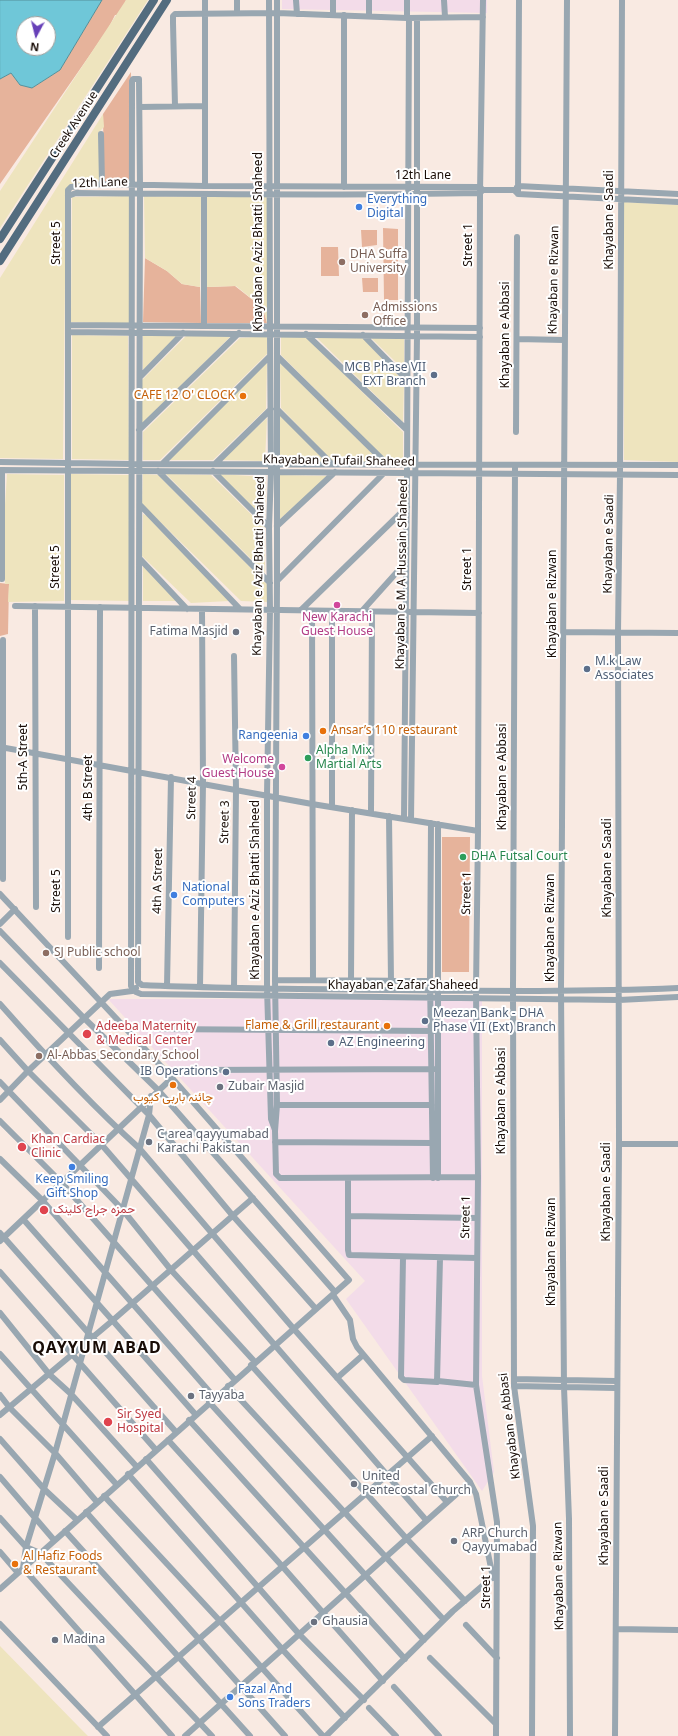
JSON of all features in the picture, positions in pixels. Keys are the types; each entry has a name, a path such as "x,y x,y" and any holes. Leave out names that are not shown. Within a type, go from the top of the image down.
{"main road":[{"name":"Creek Avenue","path":"0,239 154,0"},
{"name":"Creek Avenue","path":"0,261 167,0"}],"street":[{"path":"204,186 205,0"},
{"path":"236,0 237,13"},
{"name":"Khayaban e Aziz Bhatti Shaheed","path":"269,0 270,409 274,464"},
{"name":"Khayaban e Aziz Bhatti Shaheed","path":"277,0 278,357 274,464 277,526 275,796 275,996 277,1030 277,1106 275,1131 276,1174 280,1178 348,1178"},
{"path":"296,0 297,14"},
{"path":"333,0 333,15"},
{"path":"369,0 369,16"},
{"name":"Khayaban e M A Hussain Shaheed","path":"407,0 406,562 409,612"},
{"path":"444,0 445,17"},
{"name":"Street 1","path":"483,0 480,328 478,831 479,994 476,1385 497,1522 498,1573 496,1736"},
{"path":"516,190 519,0"},
{"name":"Khayaban e Rizwan","path":"567,0 561,990 564,1384 569,1519 570,1736"},
{"name":"Khayaban e Saadi","path":"615,1736 616,1381 619,1144 618,632 622,199 622,0"},
{"path":"175,106 173,16 175,14 269,13 408,18 483,17"},
{"path":"344,15 344,187"},
{"name":"Khayaban e M A Hussain Shaheed","path":"407,819 409,612 415,473 417,336 417,18"},
{"path":"132,988 132,608 136,464 132,333 132,81 135,78 139,79 140,107 140,377 139,430 136,464"},
{"path":"140,107 205,106"},
{"path":"101,134 102,184"},
{"name":"12th Lane","path":"482,190 417,194 407,191 344,187 102,184 74,186 68,190 68,196 76,193 278,195 407,191 416,187 482,190 567,187 678,194"},
{"name":"12th Lane","path":"516,190 567,196 678,202"},
{"path":"204,195 204,326"},
{"name":"Street 5","path":"68,196 68,937"},
{"name":"Khayaban e Abbasi","path":"516,432 517,237"},
{"path":"68,325 480,328"},
{"path":"68,332 480,337"},
{"path":"140,377 183,333"},
{"path":"139,430 239,333"},
{"path":"306,334 407,430"},
{"path":"363,335 407,380"},
{"path":"517,339 564,340"},
{"path":"162,464 270,356"},
{"path":"278,357 387,464"},
{"path":"214,464 270,409"},
{"path":"277,409 332,464"},
{"name":"Khayaban e Tufail Shaheed","path":"0,462 67,464 678,464"},
{"name":"Khayaban e Abbasi","path":"514,465 511,991 514,1383 533,1526 532,1736"},
{"path":"1,470 2,579"},
{"name":"Khayaban e Tufail Shaheed","path":"1,470 678,475"},
{"path":"136,471 140,505 137,977 139,984"},
{"path":"158,471 270,583"},
{"path":"213,471 269,527"},
{"name":"Khayaban e Aziz Bhatti Shaheed","path":"274,472 269,527 270,610 267,795 268,1030 271,1119 275,1131"},
{"path":"277,526 335,472"},
{"path":"277,581 384,473"},
{"path":"140,505 240,610"},
{"path":"301,610 406,507"},
{"path":"140,559 187,609"},
{"path":"362,611 406,562"},
{"path":"15,606 479,613"},
{"name":"5th-A Street","path":"35,606 34,753 36,907"},
{"name":"4th B Street","path":"99,968 100,607"},
{"name":"Street 4","path":"200,987 203,783 202,609"},
{"path":"312,611 313,980"},
{"path":"332,611 332,807"},
{"path":"371,813 372,612"},
{"path":"564,632 678,633"},
{"path":"3,640 3,879"},
{"name":"Street 3","path":"234,656 236,789 234,988"},
{"path":"2,748 171,777 312,804 478,831"},
{"name":"4th A Street","path":"167,986 171,777"},
{"path":"351,980 352,810"},
{"path":"389,816 391,981"},
{"path":"434,824 430,981 434,993"},
{"path":"434,824 437,981 434,993 436,1178"},
{"path":"0,894 100,1003 172,1078 349,1280 209,1402 0,1589"},
{"path":"0,924 15,909"},
{"path":"0,931 84,1018 158,1090 253,1198 334,1294 350,1320 353,1339 363,1355 470,1482 476,1494 493,1578"},
{"path":"0,963 149,1115 233,1216 316,1309"},
{"path":"275,980 437,981"},
{"path":"0,1100 45,1054 110,994 132,988 139,984 234,988 479,994 511,991 619,991 678,988"},
{"name":"Khayaban e Zafar Shaheed","path":"132,988 141,994 275,996 434,993"},
{"name":"Khayaban e Zafar Shaheed","path":"479,994 511,999 619,1000 678,997"},
{"path":"0,1004 45,1054 117,1128 139,1148 293,1328 447,1502"},
{"path":"155,1029 435,1031"},
{"path":"0,1040 28,1071 101,1144 426,1520"},
{"path":"196,1070 435,1069"},
{"path":"435,1069 432,1105 436,1178"},
{"path":"172,1078 140,1106 22,1219 1,1237 176,1432"},
{"path":"0,1082 80,1164 122,1210 171,1270 366,1493 465,1601"},
{"path":"20,1570 55,1453 85,1344 90,1335 96,1303 149,1115 151,1096"},
{"path":"277,1106 432,1105"},
{"path":"0,1121 61,1182 235,1380"},
{"path":"275,1142 433,1143"},
{"path":"619,1144 678,1144"},
{"path":"0,1158 42,1200 133,1302 215,1398"},
{"path":"477,1258 349,1255 348,1178 478,1177"},
{"path":"90,1335 112,1321 253,1198"},
{"path":"348,1216 477,1218"},
{"path":"22,1219 196,1415"},
{"path":"403,1257 401,1377 404,1380 438,1381 476,1385"},
{"path":"438,1381 440,1258"},
{"path":"0,1272 156,1450"},
{"path":"0,1313 50,1374 71,1394 137,1467"},
{"path":"0,1415 85,1344"},
{"path":"0,1354 117,1485"},
{"path":"337,1378 363,1355"},
{"path":"564,1384 616,1381"},
{"path":"514,1383 564,1384 616,1388"},
{"path":"228,1386 444,1620"},
{"path":"0,1395 10,1408 55,1453 97,1502"},
{"path":"209,1402 424,1640"},
{"path":"189,1420 405,1659"},
{"path":"98,1727 432,1436"},
{"path":"0,1439 44,1489 77,1520"},
{"path":"168,1440 383,1681"},
{"path":"146,1459 299,1634 364,1700"},
{"path":"128,1474 282,1649 345,1718"},
{"path":"0,1477 36,1517 54,1540"},
{"path":"185,1736 322,1612 470,1482"},
{"path":"104,1496 324,1736 364,1700 444,1620 498,1573"},
{"path":"86,1512 198,1640 285,1736"},
{"path":"0,1518 26,1546 40,1553 212,1736"},
{"path":"65,1531 250,1736"},
{"path":"0,1552 20,1570 172,1736"},
{"path":"0,1624 107,1736"},
{"path":"466,1625 497,1658"},
{"path":"616,1629 678,1630"},
{"path":"430,1658 496,1724"},
{"path":"394,1687 439,1736"},
{"path":"370,1708 396,1736"}],"shaded area":[{"path":"102,0 126,0 122,15 115,15 108,29 0,184 0,79 11,73 20,85 32,88 60,70"},
{"path":"282,0 487,0 487,13 282,9"},
{"path":"131,72 130,183 104,182 103,114"},
{"path":"383,228 398,229 398,300 384,300"},
{"path":"361,230 377,230 377,245 362,247"},
{"path":"321,247 338,247 339,276 321,276"},
{"path":"145,258 167,271 182,284 200,287 201,323 143,322"},
{"path":"362,278 378,278 378,292 363,292"},
{"path":"235,286 263,308 267,323 207,323 207,287"},
{"path":"0,583 9,584 8,634 0,636"},
{"path":"442,837 470,837 469,972 442,972"},
{"path":"108,999 482,999 482,1376 494,1472 482,1491 346,1299 365,1281"}],"sand":[{"path":"126,0 148,0 0,228 0,191"},
{"path":"103,114 104,127 99,132 99,182 66,189 63,459 0,458 0,278"},
{"path":"130,196 130,324 71,322 72,197"},
{"path":"144,196 201,197 200,287 182,284 167,271 145,258"},
{"path":"207,197 267,197 267,323 263,308 236,286 207,287"},
{"path":"624,202 678,205 678,462 624,460"},
{"path":"72,335 128,336 129,460 72,459"},
{"path":"178,335 143,370 143,336"},
{"path":"186,336 231,336 142,424 142,380"},
{"path":"267,336 267,354 160,460 143,460 143,432 240,338"},
{"path":"281,336 306,337 403,432 403,462 388,462 281,355"},
{"path":"316,337 362,337 404,382 403,422"},
{"path":"370,337 404,337 404,370"},
{"path":"267,362 266,409 213,460 169,460"},
{"path":"280,363 381,462 333,462 281,408"},
{"path":"280,413 326,462 279,462"},
{"path":"267,418 265,461 221,460"},
{"path":"7,474 64,475 64,601 8,602 9,584 5,584 5,505"},
{"path":"71,474 129,475 129,601 70,600"},
{"path":"143,474 158,475 267,584 267,602 241,601 142,504"},
{"path":"166,474 211,475 265,528 265,573"},
{"path":"219,474 266,477 265,519"},
{"path":"280,475 328,476 280,519"},
{"path":"143,514 147,516 229,601 191,603 142,556"},
{"path":"143,564 177,601 143,601"},
{"path":"0,1646 78,1726 88,1736 0,1736"}],"water":[{"path":"0,0 102,0 60,70 32,88 20,85 11,73 0,79"}],"place":[{"name":"Everything Digital","path":"359,207"},
{"name":"DHA Suffa University","path":"342,262"},
{"name":"Admissions Office","path":"365,315"},
{"name":"MCB Phase VII EXT Branch","path":"434,375"},
{"name":"CAFE 12 O' CLOCK","path":"243,396"},
{"name":"New Karachi Guest House","path":"337,605"},
{"name":"Fatima Masjid","path":"236,632"},
{"name":"M.k Law Associates","path":"587,669"},
{"name":"Ansar’s 110 restaurant","path":"323,731"},
{"name":"Rangeenia","path":"306,736"},
{"name":"Alpha Mix Martial Arts","path":"308,758"},
{"name":"Welcome Guest House","path":"282,767"},
{"name":"DHA Futsal Court","path":"463,857"},
{"name":"National Computers","path":"174,895"},
{"name":"SJ Public school","path":"46,953"},
{"name":"Meezan Bank - DHA Phase VII (Ext) Branch","path":"425,1021"},
{"name":"Flame & Grill restaurant","path":"387,1026"},
{"name":"Adeeba Maternity & Medical Center","path":"87,1034"},
{"name":"AZ Engineering","path":"331,1043"},
{"name":"Al-Abbas Secondary School","path":"39,1056"},
{"name":"IB Operations","path":"226,1072"},
{"name":"چائنہ باربی کیوب","path":"173,1085"},
{"name":"Zubair Masjid","path":"220,1087"},
{"name":"C area qayyumabad Karachi Pakistan","path":"149,1142"},
{"name":"Khan Cardiac Clinic","path":"22,1147"},
{"name":"Keep Smiling Gift Shop","path":"72,1167"},
{"name":"حمزہ جراح کلینک","path":"44,1210"},
{"name":"Tayyaba","path":"191,1396"},
{"name":"Sir Syed Hospital","path":"108,1422"},
{"name":"United Pentecostal Church","path":"354,1484"},
{"name":"ARP Church Qayyumabad","path":"454,1541"},
{"name":"Al Hafiz Foods & Restaurant","path":"15,1564"},
{"name":"Ghausia","path":"314,1622"},
{"name":"Madina","path":"55,1640"},
{"name":"Fazal And Sons Traders","path":"230,1697"}],"district":[{"name":"QAYYUM ABAD","path":"97,1348"}]}
